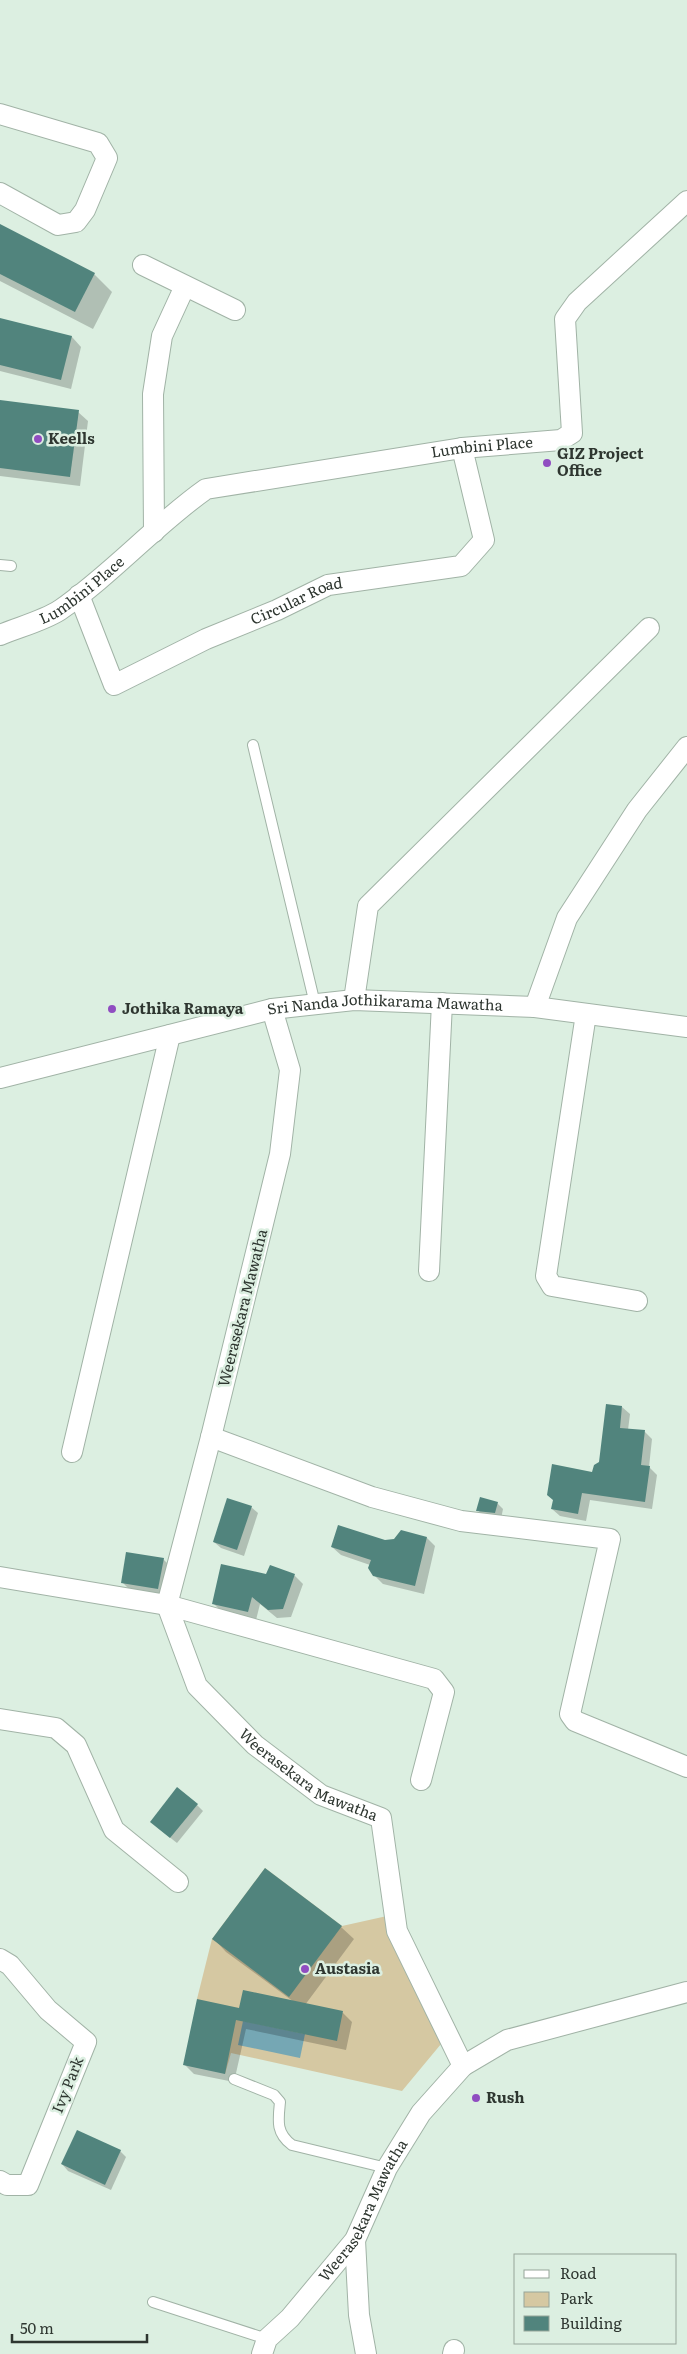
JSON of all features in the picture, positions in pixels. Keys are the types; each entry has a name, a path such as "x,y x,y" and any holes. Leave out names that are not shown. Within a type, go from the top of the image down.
{"street":[{"path":"0,114 98,143 107,158 85,210 76,222 58,226 0,193"},
{"name":"Lumbini Place","path":"0,635 58,611 154,532 180,507 206,488 462,448 561,440 572,433 566,319 576,302 687,201"},
{"path":"143,265 235,310"},
{"path":"154,532 152,394 162,336 185,286"},
{"name":"Circular Road","path":"79,595 114,685 206,639 277,610 328,585 461,566 484,540 462,448"},
{"path":"354,1000 368,906 649,628"},
{"path":"535,1007 567,918 637,810 687,747"},
{"name":"Sri Nanda Jothikarama Mawatha","path":"0,1078 272,1009 354,1000 535,1007 687,1027"},
{"path":"429,1271 442,1004"},
{"name":"Weerasekara Mawatha","path":"272,1009 290,1070 280,1154 212,1437 166,1605 197,1686 256,1745 321,1795 381,1818 397,1931 462,2066"},
{"path":"586,1014 546,1276 552,1286 637,1301"},
{"path":"72,1452 170,1035"},
{"path":"212,1437 372,1497 461,1521 610,1539 570,1714 575,1721 687,1767"},
{"path":"0,1577 166,1605 434,1679 444,1692 422,1780"},
{"path":"0,1719 56,1728 76,1745 114,1830 178,1882"},
{"name":"Ivy Park","path":"0,1958 10,1964 48,2010 86,2042 28,2184 7,2185 0,2181"},
{"name":"Weerasekara Mawatha","path":"265,2346 355,2240 387,2168 420,2113 462,2066 507,2040 687,1992"},
{"path":"355,2240 359,2315 366,2354"}],"lane":[{"path":"0,566 11,566"},
{"path":"252,745 315,1004"},
{"path":"234,2079 274,2095 280,2102 277,2125 283,2138 292,2145 387,2168"},
{"path":"153,2302 265,2346"}],"green space":[{"name":"Austasia","path":"265,1868 342,1926 387,1916 387,1934 428,2012 446,2038 402,2091 231,2053 225,2074 197,1999 212,1939"}],"water":[{"path":"243,2021 305,2034 300,2058 238,2045"}],"building":[{"path":"0,224 95,273 75,312 0,274"},
{"path":"0,318 72,336 61,380 0,365"},
{"name":"Keells","path":"0,400 79,410 70,477 0,468"},
{"path":"606,1404 622,1406 620,1428 645,1430 641,1465 650,1466 645,1502 582,1493 578,1514 551,1509 553,1500 547,1495 552,1464 592,1472 594,1465 599,1462"},
{"path":"480,1497 498,1502 495,1513 476,1511"},
{"path":"227,1498 252,1506 237,1550 213,1542"},
{"path":"338,1525 385,1540 394,1539 401,1530 427,1537 415,1586 373,1576 368,1568 371,1560 331,1547"},
{"path":"126,1552 164,1558 158,1589 121,1583"},
{"path":"221,1564 266,1574 270,1565 295,1574 283,1609 268,1610 252,1597 248,1612 212,1604"},
{"path":"177,1787 198,1804 170,1838 150,1822"},
{"path":"265,1868 342,1926 289,1997 212,1939"},
{"path":"243,1990 343,2011 337,2041 236,2020 225,2074 183,2065 197,1999 239,2008"},
{"path":"77,2130 121,2150 105,2185 61,2164"}],"place":[{"name":"Keells","path":"38,439"},
{"name":"GIZ Project Office","path":"547,463"},
{"name":"Jothika Ramaya","path":"112,1009"},
{"name":"Austasia","path":"305,1969"},
{"name":"Rush","path":"476,2098"}]}
